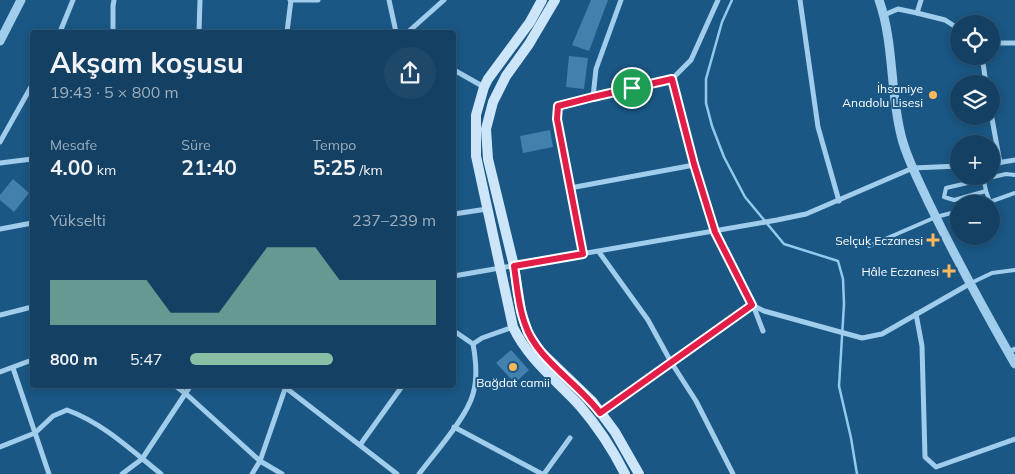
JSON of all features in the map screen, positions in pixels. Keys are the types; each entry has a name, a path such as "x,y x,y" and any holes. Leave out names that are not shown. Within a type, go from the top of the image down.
{"main road":[{"path":"542,0 527,26 494,70 484,87 476,114 476,156 501,268 509,316 513,327 524,349 592,420 625,474"},
{"path":"555,0 529,44 501,84 493,102 487,124 487,149 490,170 514,266 523,317 528,333 540,351 592,401 615,432 638,474"}],"street":[{"path":"0,41 21,0"},
{"path":"61,30 73,0"},
{"path":"113,30 114,0"},
{"path":"199,30 200,0"},
{"path":"287,30 291,0 318,0"},
{"path":"389,0 396,30"},
{"path":"410,30 444,0"},
{"path":"593,97 596,69 621,0"},
{"path":"583,254 557,119 558,106 672,79 691,60 718,0"},
{"path":"800,0 818,127 839,201"},
{"path":"879,0 884,15 894,101 901,137 936,217 971,283 1012,350 1015,364"},
{"path":"917,12 921,0"},
{"path":"884,15 898,9 917,12 950,23"},
{"path":"1000,43 1015,42"},
{"path":"456,71 484,87"},
{"path":"672,79 694,164 715,232 763,331"},
{"path":"0,142 30,89"},
{"path":"0,163 30,159"},
{"path":"1000,163 1015,160"},
{"path":"570,188 694,164"},
{"path":"456,276 715,232 806,214 913,168 950,166"},
{"path":"456,214 488,209"},
{"path":"0,230 30,223"},
{"path":"599,252 648,320 671,362 696,401 733,474"},
{"path":"752,305 764,311 862,338 882,334 971,283"},
{"path":"600,413 752,305"},
{"path":"0,315 30,308"},
{"path":"916,314 922,346 925,456 936,467 1015,440"},
{"path":"473,344 482,338 513,327"},
{"path":"419,474 468,408 473,394 476,360 473,344 456,332"},
{"path":"0,372 30,361"},
{"path":"14,368 49,474"},
{"path":"178,388 260,461 282,474"},
{"path":"122,474 142,459 189,388"},
{"path":"252,474 260,461 286,388"},
{"path":"287,388 397,474"},
{"path":"360,445 401,388"},
{"path":"0,447 35,433 53,416 67,410 83,416 130,447 161,474"},
{"path":"454,427 543,474 570,438"}],"lane":[{"path":"1000,175 1015,175"},
{"path":"957,185 946,188 944,198 954,200 986,191"},
{"path":"985,185 987,195"},
{"path":"1000,198 1015,193"},
{"path":"869,246 936,217 950,213"},
{"path":"971,283 992,273 1015,270"}],"building":[{"path":"591,0 608,0 589,51 572,45"},
{"path":"569,56 588,58 584,89 566,87"},
{"path":"550,130 553,147 523,153 520,136"},
{"path":"13,179 29,193 14,212 0,200 0,195"},
{"name":"Bağdat camii","path":"511,350 529,370 515,383 496,363"}],"waterway":[{"path":"732,0 722,22 706,79 706,103 712,126 724,157 745,197 784,244 838,261 843,279 844,304 839,386 857,474"}],"place":[{"name":"İhsaniye Anadolu Lisesi","path":"933,95"},
{"name":"Selçuk Eczanesi","path":"933,240"},
{"name":"Hâle Eczanesi","path":"949,271"},
{"name":"Bağdat camii","path":"513,367"}],"route":[{"path":"672,79 694,164 715,232 752,305 600,413 592,401 540,351 528,333 524,324 514,266 583,254 557,119 558,106 632,88 672,79"}]}
